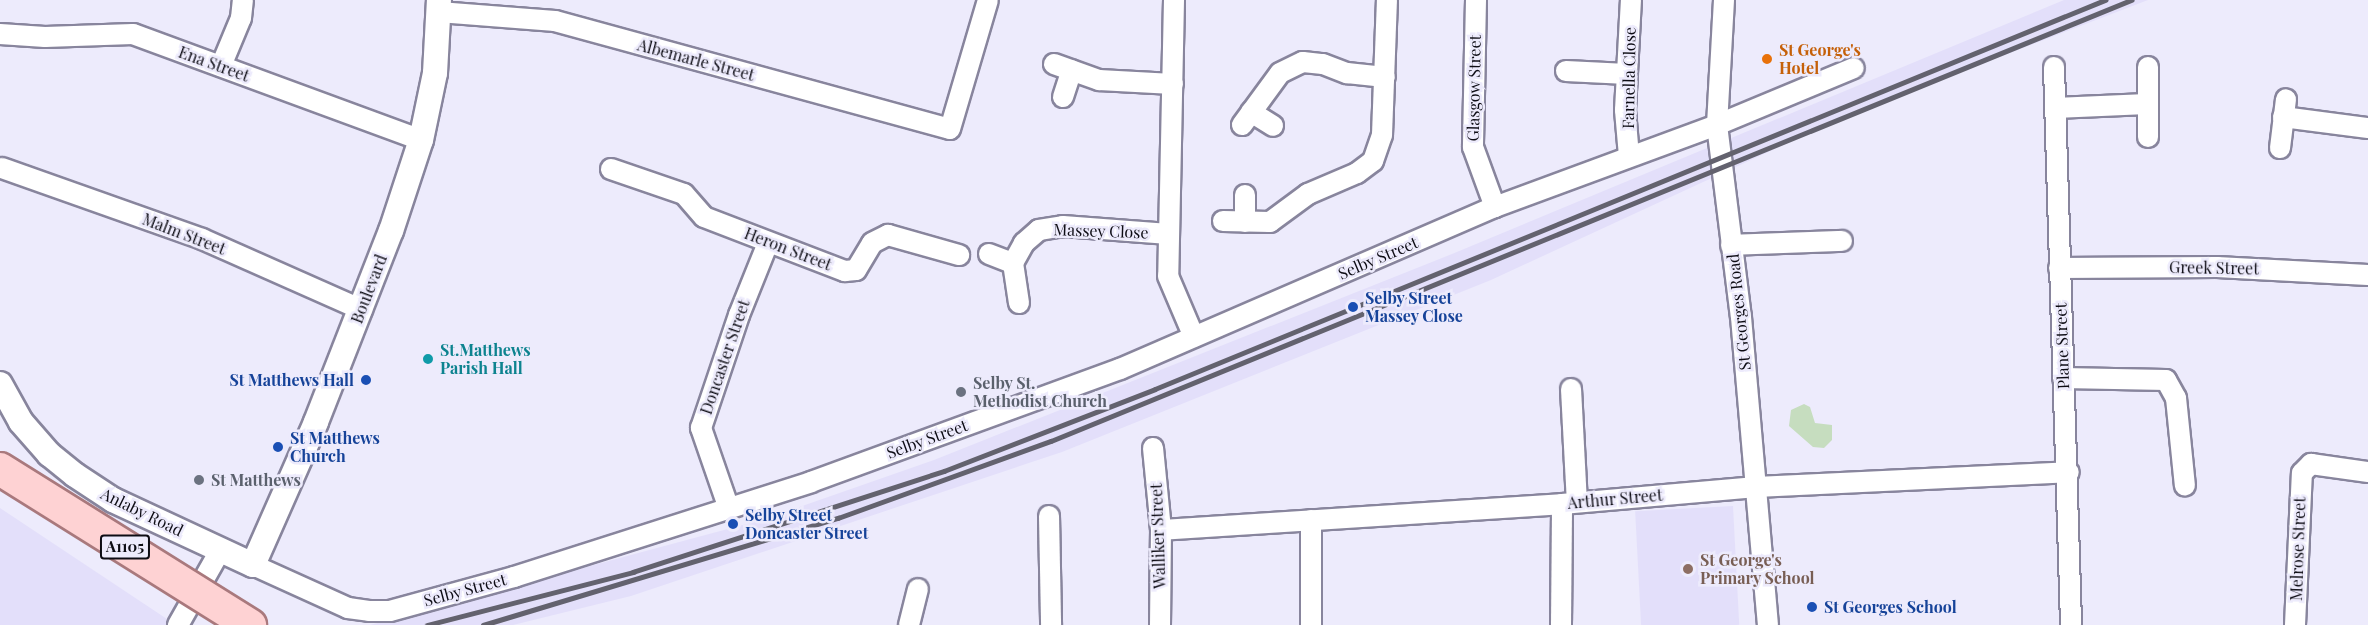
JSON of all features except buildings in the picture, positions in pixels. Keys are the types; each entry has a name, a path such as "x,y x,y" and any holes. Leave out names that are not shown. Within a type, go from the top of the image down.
{"main road":[{"name":"Anlaby Road","path":"0,469 250,625"},
{"name":"A1105","path":"0,490 216,625"}],"street":[{"path":"220,66 241,18 243,0"},
{"name":"Albemarle Street","path":"439,6 555,21 950,129 988,0"},
{"name":"Massey Close","path":"1174,0 1168,276 1194,337"},
{"path":"1223,221 1270,222 1289,212 1302,198 1373,160 1382,135 1387,0"},
{"name":"Glasgow Street","path":"1476,0 1473,147 1495,207"},
{"name":"Farnella Close","path":"1629,156 1627,74 1631,0"},
{"name":"St Georges Road","path":"1724,0 1717,125 1756,487 1768,625"},
{"name":"Boulevard","path":"253,565 362,310 421,140 435,73 439,6"},
{"name":"Ena Street","path":"0,33 45,37 133,34 421,140"},
{"path":"1273,126 1247,119 1280,73 1303,62 1323,64 1347,73 1385,76"},
{"path":"1063,97 1063,67 1099,80 1173,84"},
{"name":"Plane Street","path":"2054,67 2063,378 2069,472 2071,625"},
{"path":"2148,67 2146,104 2148,137"},
{"name":"Selby Street","path":"221,549 348,608 390,611 514,577 728,506 811,482 1120,369 1495,207 1717,125 1854,68"},
{"path":"1566,71 1627,74"},
{"path":"2055,108 2146,104"},
{"path":"2280,148 2285,108 2368,128"},
{"name":"Malm Street","path":"2,168 202,239 362,310"},
{"name":"Heron Street","path":"611,170 684,194 704,217 768,243 851,272 860,266 872,243 888,235 959,255"},
{"path":"1245,195 1245,222"},
{"name":"Massey Close","path":"1013,263 1024,243 1039,230 1063,226 1169,234"},
{"path":"1731,245 1842,241"},
{"name":"Doncaster Street","path":"728,506 701,428 768,243"},
{"path":"989,254 1013,263 1019,303"},
{"name":"Greek Street","path":"2059,268 2217,267 2368,275"},
{"path":"2063,378 2166,380 2176,398 2185,486"},
{"name":"Anlaby Road","path":"0,384 21,422 49,454 75,475 113,500 221,549"},
{"path":"1561,625 1570,503 1570,389"},
{"name":"Walliker Street","path":"1153,448 1161,530 1160,625"},
{"name":"Melrose Street","path":"2295,625 2302,473 2311,464 2368,472"},
{"name":"Arthur Street","path":"1161,530 1570,503 1756,487 2069,472"},
{"path":"1049,516 1051,625"},
{"path":"1311,520 1311,625"},
{"path":"178,625 221,549"},
{"path":"909,625 918,589"}],"shaded area":[{"path":"2064,0 2148,0 1848,115 1491,280 1062,452 631,596 513,625 370,625 765,519 934,460 1452,254"},
{"name":"St George's Primary School","path":"1733,506 1739,625 1641,625 1635,511"},
{"path":"0,508 176,625 0,625"}],"green space":[{"path":"1804,404 1810,407 1815,423 1832,425 1832,440 1824,448 1813,447 1789,426 1791,410"}],"railway":[{"path":"427,625 633,572 944,471 1155,389 2105,0"},
{"path":"483,625 838,518 1051,441 2131,0"}],"place":[{"name":"St George's Hotel","path":"1767,59"},
{"name":"Selby Street Massey Close","path":"1353,307"},
{"name":"St.Matthews Parish Hall","path":"428,359"},
{"name":"St Matthews Hall","path":"366,380"},
{"name":"Selby St. Methodist Church","path":"961,392"},
{"name":"St Matthews Church","path":"278,447"},
{"name":"St Matthews","path":"199,480"},
{"name":"Selby Street Doncaster Street","path":"733,524"},
{"name":"St George's Primary School","path":"1688,569"},
{"name":"St Georges School","path":"1812,607"}]}
